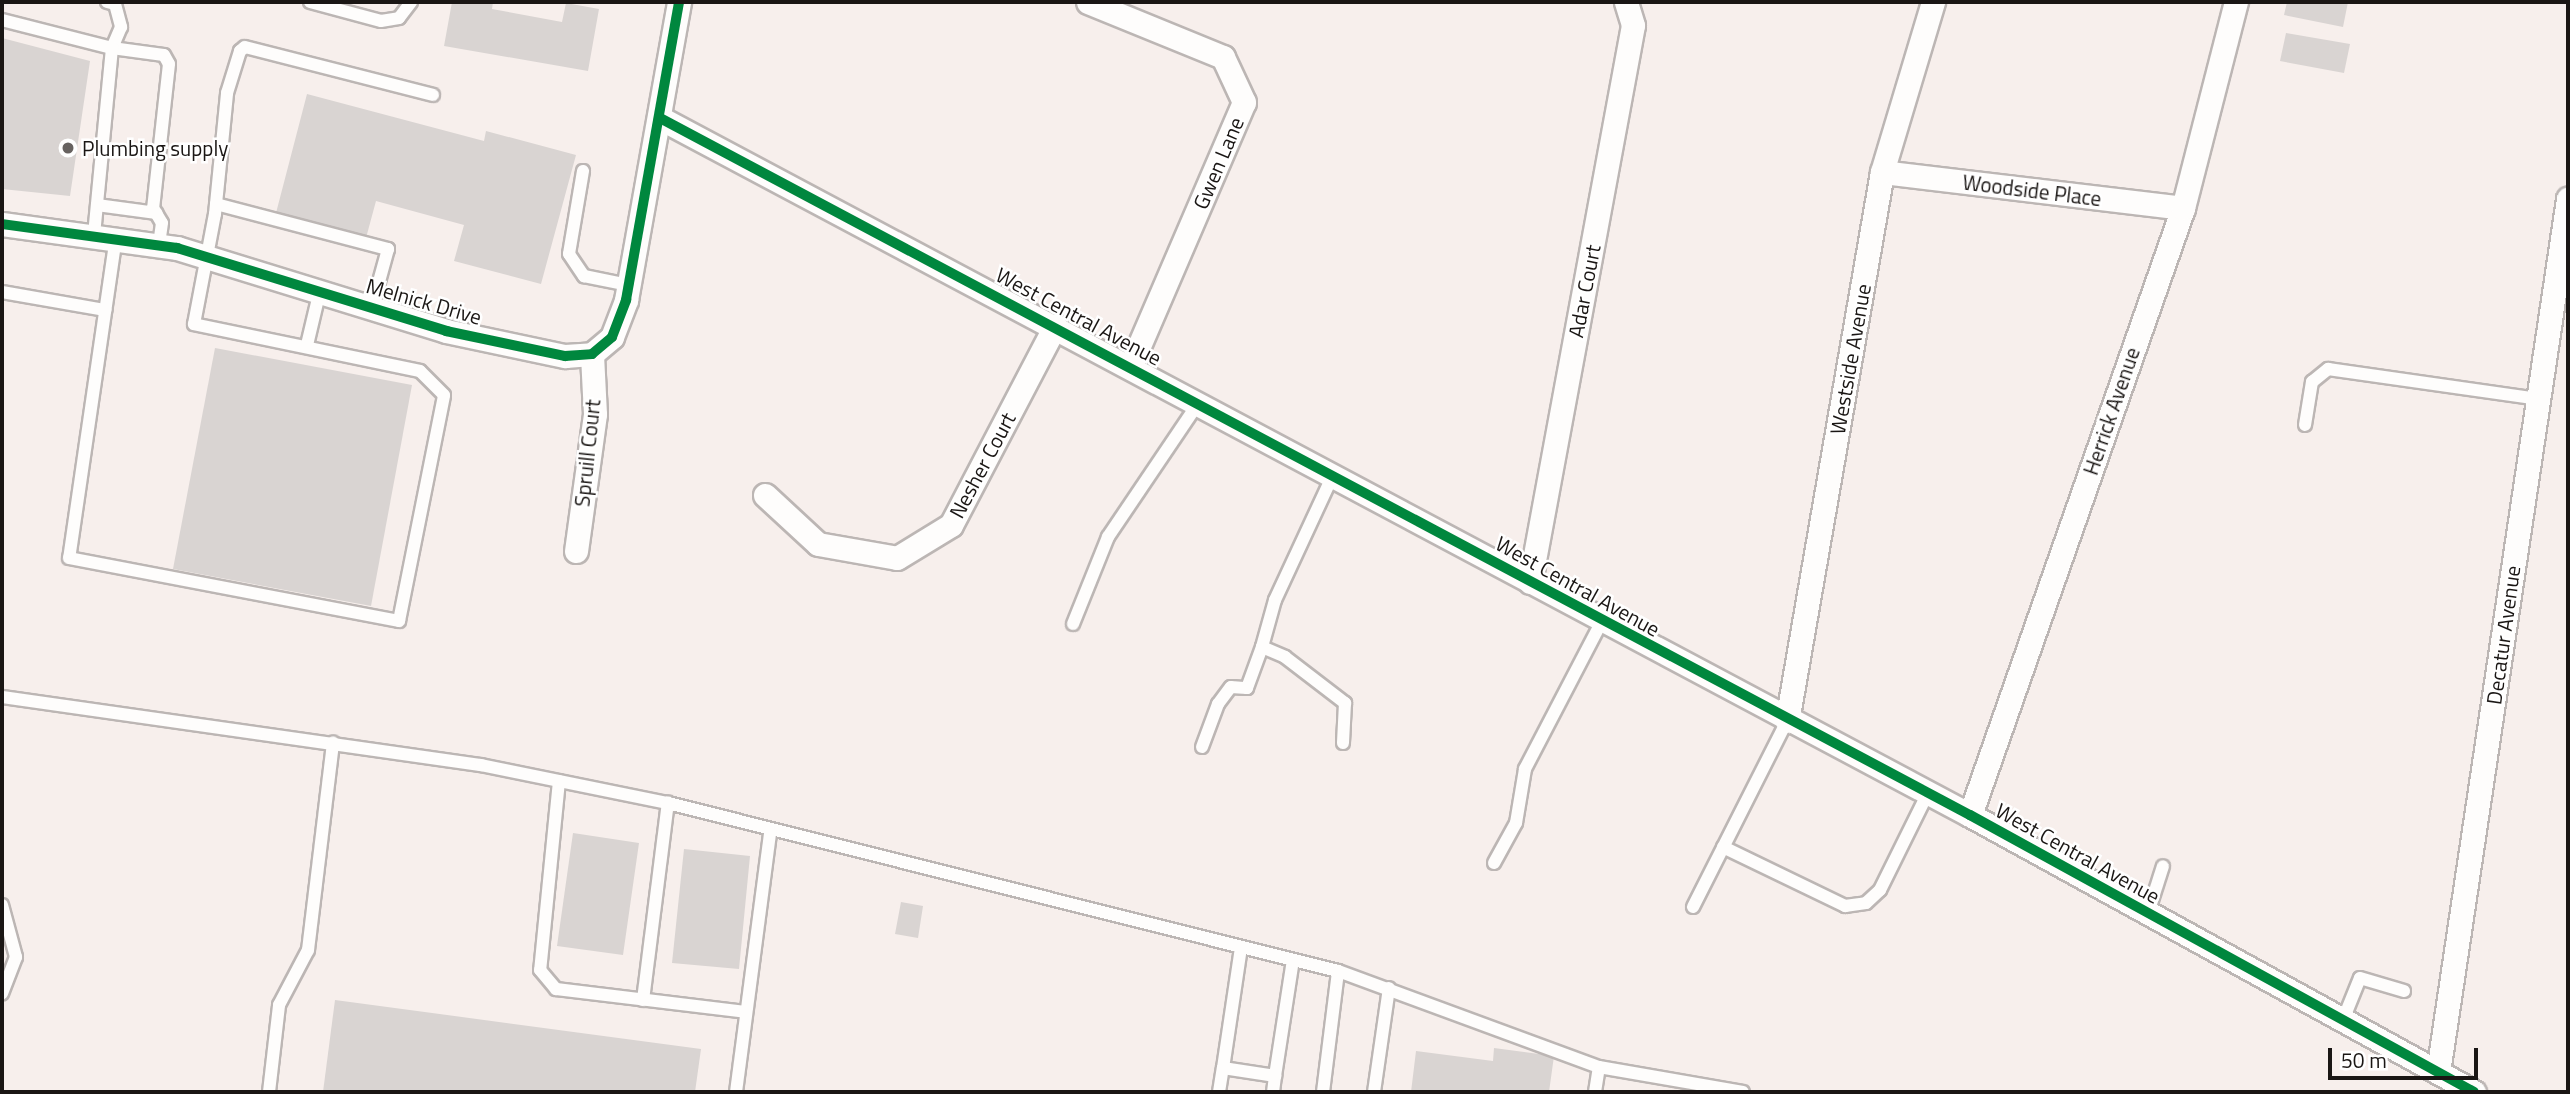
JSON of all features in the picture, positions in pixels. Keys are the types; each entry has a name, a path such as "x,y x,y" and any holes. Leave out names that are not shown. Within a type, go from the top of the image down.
{"street":[{"path":"592,354 612,337 629,285 680,2"},
{"name":"Gwen Lane","path":"1087,2 1223,57 1244,102 1131,365"},
{"name":"Adar Court","path":"1530,582 1633,25 1626,2"},
{"name":"Westside Avenue","path":"1787,721 1882,172 1933,2"},
{"name":"Herrick Avenue","path":"1969,815 2183,208 2236,2"},
{"name":"West Central Avenue","path":"660,118 1131,365 1787,721 1969,815 2474,1092"},
{"name":"Woodside Place","path":"1882,172 2183,208"},
{"name":"Decatur Avenue","path":"2438,1072 2568,199"},
{"name":"Melnick Drive","path":"2,224 105,235 159,245 320,290 446,331 565,356 592,354"},
{"name":"Nesher Court","path":"765,495 818,544 897,558 951,525 1055,326"},
{"name":"Spruill Court","path":"576,551 595,414 592,354"}],"lane":[{"path":"107,2 115,4 121,27 112,48 97,205 105,235 105,310 69,558 400,621 444,395 420,371 307,345 194,324 216,204 227,93 246,47 433,95"},
{"path":"310,2 381,21 399,18 411,2"},
{"path":"2,20 112,48 164,55 169,64 156,214 162,223 159,245"},
{"path":"583,171 569,254 584,276 629,285"},
{"path":"216,204 388,248 372,307"},
{"path":"97,205 156,214"},
{"path":"307,345 320,290"},
{"path":"2,292 105,310"},
{"path":"2305,425 2312,382 2329,369 2538,399"},
{"path":"1073,624 1108,537 1199,402"},
{"path":"1202,747 1218,704 1231,687 1247,688 1275,600 1333,475"},
{"path":"1494,863 1516,823 1525,769 1602,621"},
{"path":"1262,647 1285,657 1345,703 1343,743"},
{"path":"2,697 333,742 559,781 668,803 769,832 1338,971 1599,1068 1743,1092"},
{"path":"1693,906 1787,721"},
{"path":"268,1092 279,1005 308,950 333,742"},
{"path":"559,781 540,970 556,989 746,1012"},
{"path":"1723,846 1845,906 1866,903 1880,890 1928,793"},
{"path":"643,1000 668,803"},
{"path":"736,1092 769,832"},
{"path":"2148,913 2164,866"},
{"path":"2,905 16,957 2,993"},
{"path":"1219,1092 1241,947"},
{"path":"1273,1092 1293,960"},
{"path":"1323,1092 1338,971"},
{"path":"2343,1020 2360,978 2404,991"},
{"path":"1374,1092 1389,988"},
{"path":"1223,1068 1275,1076"},
{"path":"1595,1092 1599,1068"}],"building":[{"path":"452,2 493,2 492,9 562,22 566,3 599,9 588,71 444,46"},
{"path":"2287,2 2348,2 2343,27 2284,15"},
{"path":"2286,33 2350,44 2344,73 2280,61"},
{"path":"2,38 90,61 70,196 2,189"},
{"path":"307,94 484,141 486,131 576,155 541,284 454,261 464,225 376,201 366,238 276,213"},
{"path":"215,348 412,385 371,606 173,569"},
{"path":"573,833 639,843 623,955 557,946"},
{"path":"684,849 750,856 739,969 672,963"},
{"path":"901,902 923,906 918,938 895,934"},
{"path":"335,1000 701,1049 695,1092 323,1092"},
{"path":"1494,1048 1554,1056 1549,1092 1411,1092 1416,1051 1493,1061"}],"cycle path":[{"path":"2,224 177,248 446,331 565,356 592,354 612,337 626,300 679,2"},
{"path":"660,118 1970,815 2474,1092"}],"place":[{"name":"Plumbing supply","path":"68,148"}]}
